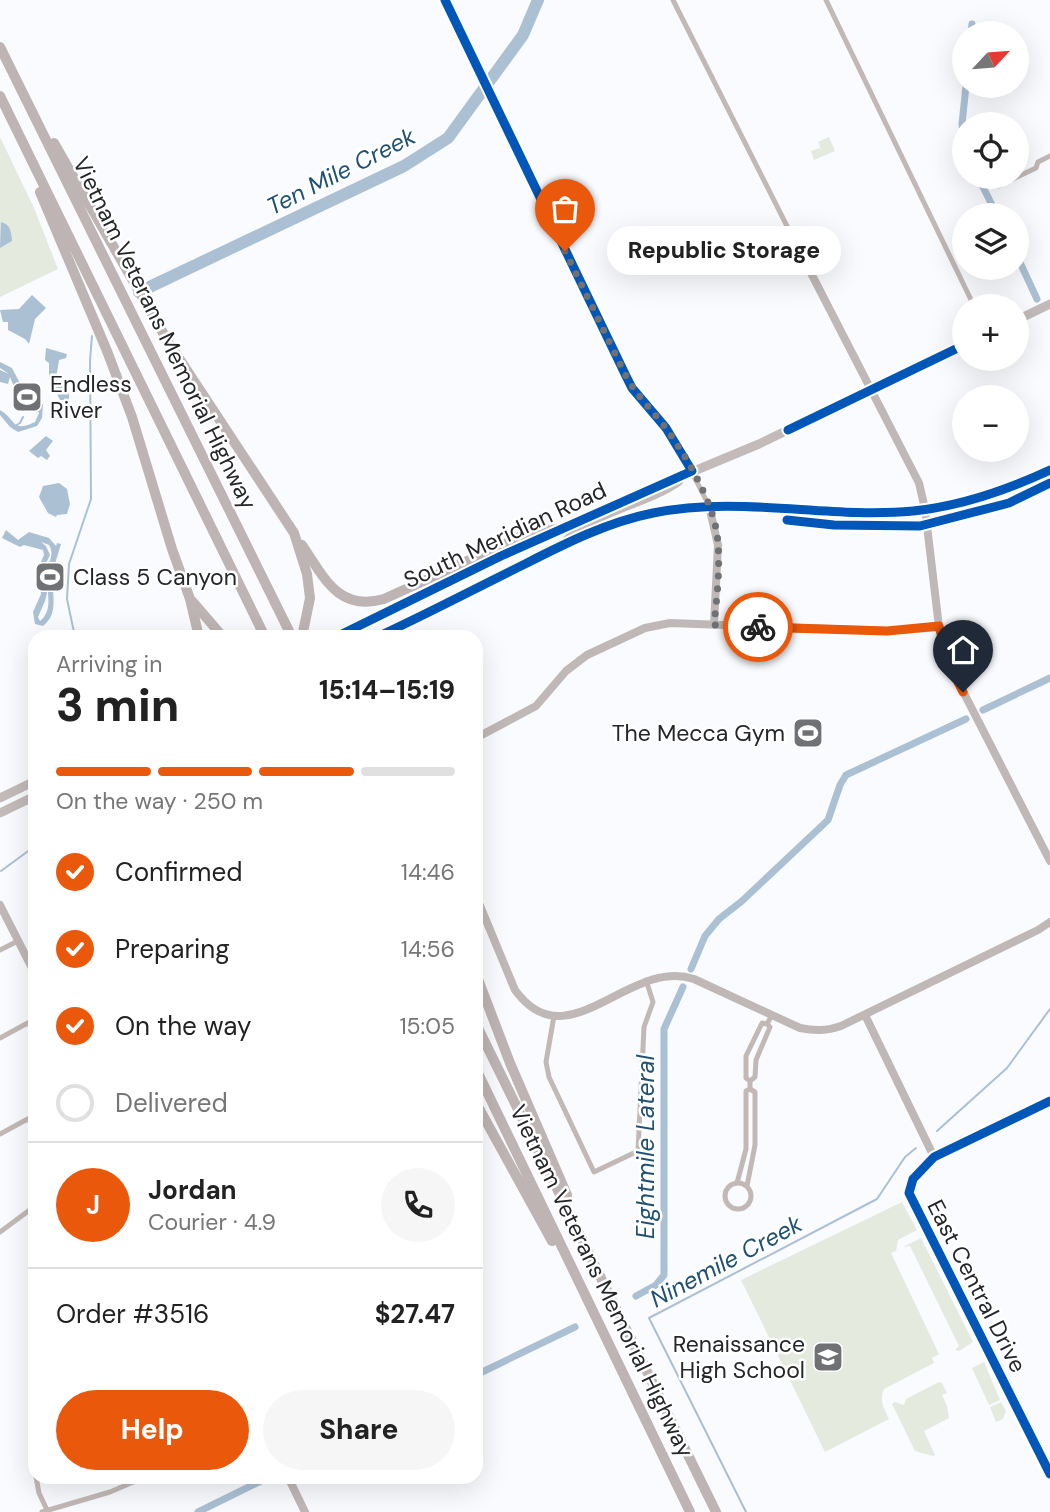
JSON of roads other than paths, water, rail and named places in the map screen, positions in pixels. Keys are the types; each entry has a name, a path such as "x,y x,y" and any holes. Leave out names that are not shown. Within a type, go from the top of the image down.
{"highway":[{"name":"Vietnam Veterans Memorial Highway","path":"0,47 289,630"},
{"name":"Vietnam Veterans Memorial Highway","path":"0,98 262,630"},
{"path":"0,98 107,351 132,417 197,630"},
{"path":"34,119 54,144 167,340 293,533 331,587 346,599 360,603 384,599 524,535 558,529"},
{"path":"293,533 307,574 310,598 304,630"},
{"path":"190,599 217,630"},
{"path":"483,992 510,1063 612,1300"},
{"name":"Vietnam Veterans Memorial Highway","path":"483,1038 716,1512"},
{"name":"Vietnam Veterans Memorial Highway","path":"483,1084 690,1512"},
{"path":"483,1116 592,1310"}],"main road":[{"path":"1029,314 1050,304"},
{"name":"South Meridian Road","path":"350,630 558,529 759,443 952,351"},
{"name":"South Meridian Road","path":"393,630 561,546 609,525 654,512 709,506 876,512 925,509 1006,491 1050,470"},
{"path":"561,546 575,530 665,491 692,471"},
{"path":"0,798 28,784"},
{"path":"0,813 28,799"}],"street":[{"path":"445,0 632,388 666,428 709,506 718,545 714,625"},
{"path":"673,0 919,483 925,509 939,626 949,664 1050,861"},
{"path":"826,0 968,294"},
{"path":"1029,171 1036,168 1038,162 1050,156"},
{"path":"483,734 536,706 573,665 604,646 658,625 887,631 939,626"},
{"path":"0,905 28,960"},
{"path":"483,914 511,984 526,1003 540,1012 554,1016 582,1012 646,980 668,975 686,976 813,1031 829,1030 865,1015 1050,922"},
{"path":"0,950 18,941"},
{"path":"554,1016 546,1062 549,1077 594,1172 638,1151 644,1027 653,1002 646,980"},
{"path":"750,1089 755,1092 755,1145 747,1186 751,1194 750,1202 743,1208 735,1209 728,1204 725,1196 728,1189 737,1183 745,1156 746,1091 750,1089 750,1081 746,1078 746,1056 762,1023 766,1024 772,1015"},
{"path":"865,1015 934,1157 1050,1101"},
{"path":"0,1038 28,1023"},
{"path":"750,1081 755,1077 756,1060 770,1027 766,1024"},
{"path":"0,1134 28,1119"},
{"name":"East Central Drive","path":"934,1157 913,1179 909,1188 911,1198 1050,1474"},
{"path":"737,1183 747,1186"},
{"path":"0,1232 28,1211"},
{"path":"37,1484 44,1511 129,1484"},
{"path":"291,1484 305,1512"}],"water":[{"path":"1,222 10,229 12,241 0,248"},
{"path":"32,295 46,308 35,319 29,344 8,330 8,322 3,322 0,310 19,309"},
{"path":"46,348 67,354 66,358 59,360 56,379 59,382 69,382 69,400 60,400 49,378 49,363 45,360"},
{"name":"Endless River","path":"0,362 12,368 25,393 43,404 42,418 37,426 18,432 0,415 0,410 15,424 22,426 35,422 39,413 33,404 17,394 10,377 8,384 0,382 0,370 9,374 0,368"},
{"path":"46,436 53,441 46,450 50,456 47,460 41,456 38,458 29,451"},
{"path":"59,483 67,489 70,504 67,514 56,517 48,513 39,497 43,486"},
{"name":"Class 5 Canyon","path":"6,530 18,540 29,532 49,538 56,546 57,543 61,544 52,579 52,614 43,626 35,624 33,612 41,594 37,571 44,555 43,550 24,545 20,547 2,538","holes":["41,542 49,545 51,558 47,572 48,604 45,616 40,621 38,617 47,593 43,570 50,555"]}],"waterway":[{"name":"Ten Mile Creek","path":"139,292 404,166 448,138 523,35 538,0"},
{"name":"Eightmile Lateral","path":"963,112 965,98"},
{"name":"Eightmile Lateral","path":"984,189 991,203"},
{"name":"Eightmile Lateral","path":"1028,280 1037,299"},
{"name":"Ten Mile Creek","path":"74,630 67,599 69,564 91,499 92,336"},
{"path":"15,426 23,417"},
{"name":"Eightmile Lateral","path":"983,710 1050,678"},
{"name":"Eightmile Lateral","path":"691,969 705,936 719,919 742,901 828,820 846,775 966,719"},
{"name":"Ten Mile Creek","path":"1,871 28,851"},
{"name":"Eightmile Lateral","path":"636,1296 656,1285 664,1275 664,1029 683,987"},
{"name":"Ninemile Creek","path":"937,1131 1007,1068 1050,1009"},
{"name":"Ninemile Creek","path":"746,1512 649,1318 877,1199 905,1157 916,1148"},
{"name":"Eightmile Lateral","path":"483,1372 575,1327"},
{"name":"Eightmile Lateral","path":"198,1512 255,1484"}],"place":[{"name":"Republic Storage","path":"565,251"},
{"name":"Endless River","path":"27,397"},
{"name":"Class 5 Canyon","path":"50,577"},
{"name":"The Mecca Gym","path":"808,733"},
{"name":"Renaissance High School","path":"828,1357"}]}
